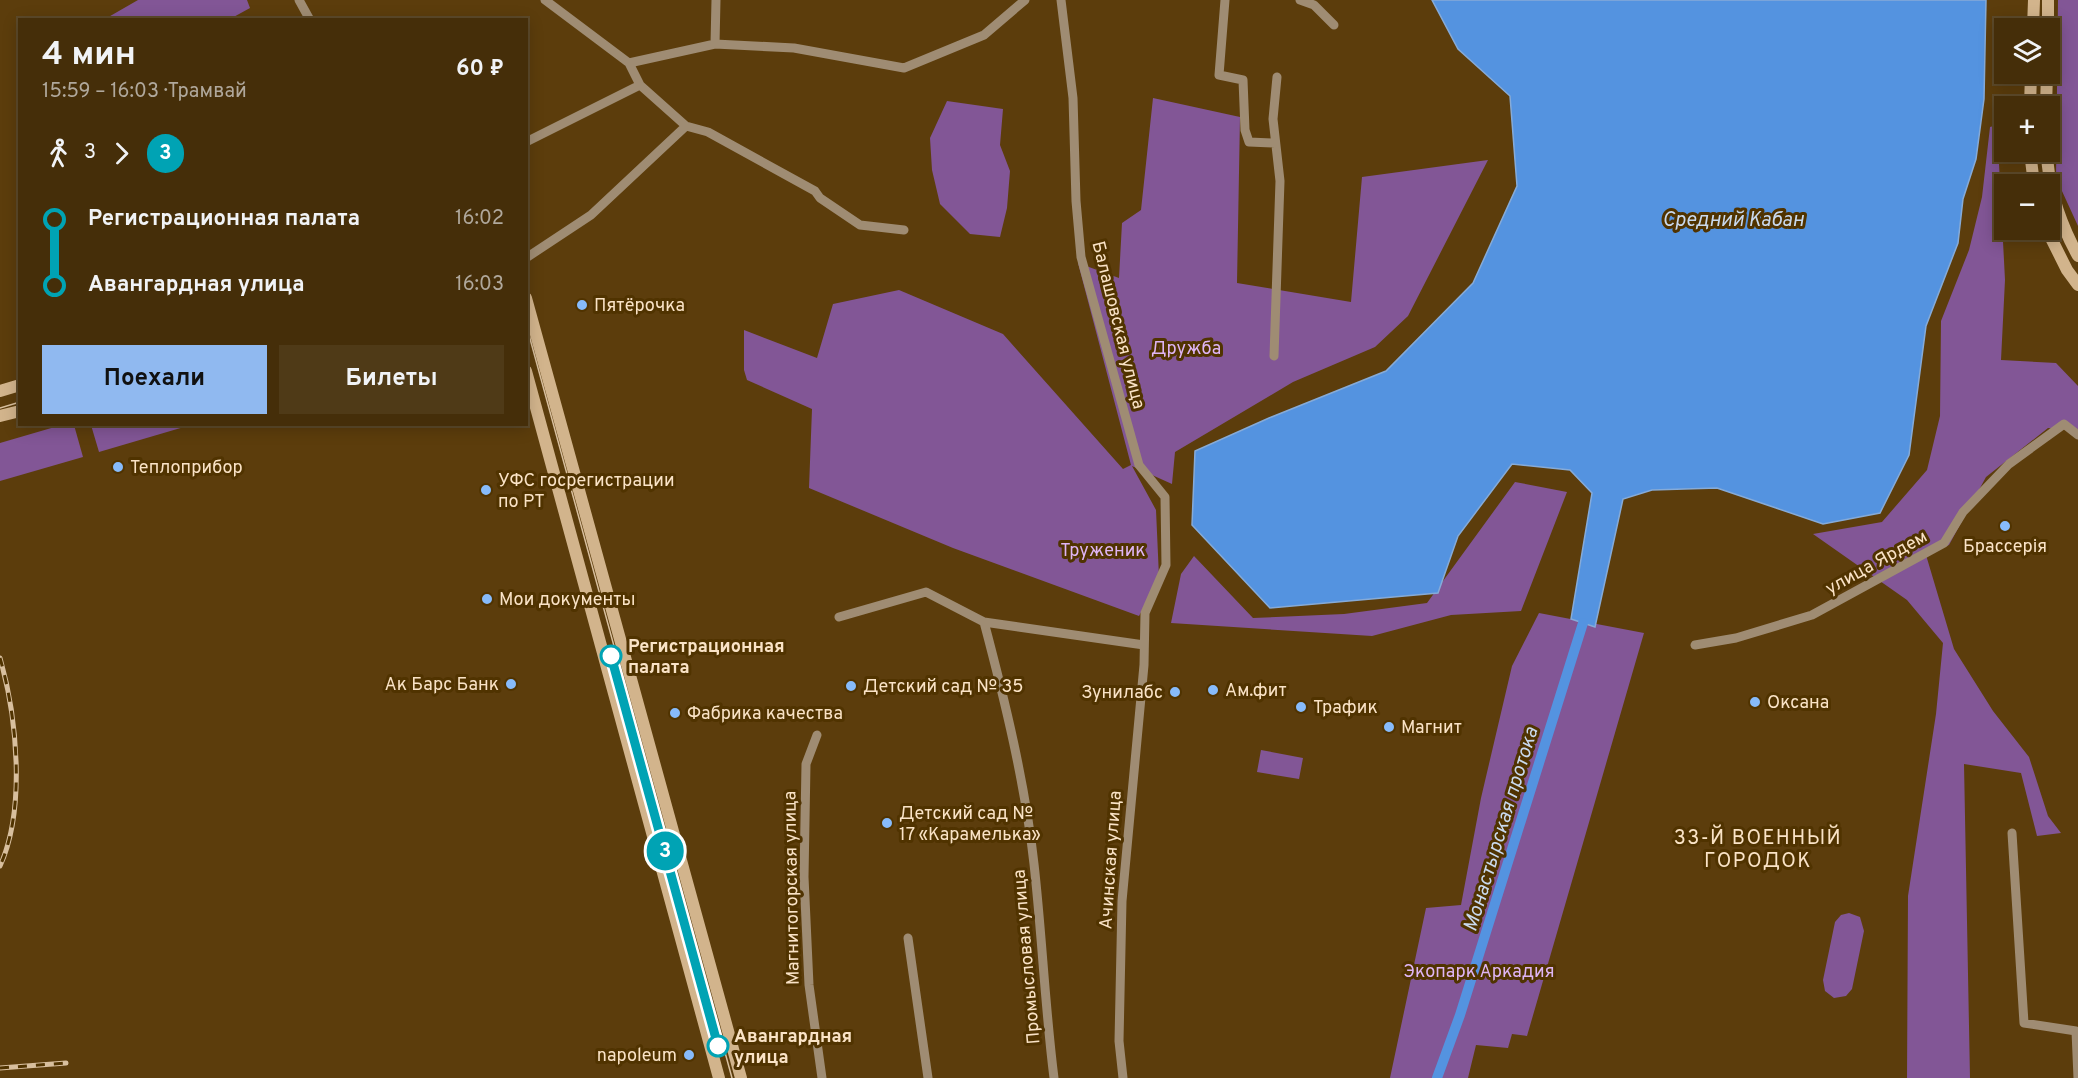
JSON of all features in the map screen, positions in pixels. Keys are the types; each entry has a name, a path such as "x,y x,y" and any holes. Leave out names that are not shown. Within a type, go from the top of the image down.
{"main road":[{"path":"2033,18 2034,0"},
{"path":"2048,0 2048,18"},
{"path":"2048,162 2051,188 2058,212 2078,256"},
{"path":"2052,240 2078,285"},
{"path":"528,305 741,1078"},
{"path":"528,378 719,1078"},
{"path":"0,391 18,386"},
{"path":"0,416 18,412"}],"street":[{"path":"299,0 309,18"},
{"path":"546,0 629,63 640,85 686,126 708,132 815,191 820,198 860,225 904,230"},
{"path":"715,44 716,0"},
{"path":"629,63 715,44 794,48 903,68 984,35 1025,0"},
{"name":"Балашовская улица","path":"1061,0 1073,98 1076,201 1081,257 1139,465 1165,497 1166,564 1145,614 1144,645"},
{"path":"1225,0 1220,75 1243,80 1245,130 1249,142 1275,143"},
{"path":"1300,0 1314,5 1334,25"},
{"path":"1274,356 1280,181 1273,119 1277,77"},
{"path":"528,141 640,85"},
{"path":"528,257 591,214 686,126"},
{"name":"улица Ярдем","path":"1695,645 1736,638 1812,615 1944,543 1963,512 2009,465 2064,424 2078,435"},
{"path":"839,617 926,592 984,622 1144,645"},
{"name":"Промысловая улица","path":"984,622 1000,682 1034,863 1054,1078"},
{"name":"Ачинская улица","path":"1123,1078 1119,1041 1122,901 1144,645"},
{"name":"Магнитогорская улица","path":"817,735 806,764 804,877 809,985 822,1078"},
{"path":"2012,833 2024,1023 2076,1031 2078,1078"},
{"path":"908,938 928,1078"}],"green space":[{"path":"138,0 247,0 250,8 232,18 107,18"},
{"path":"2058,0 2078,0 2078,226 2060,187 2060,174 2056,174 2056,162 2060,162 2060,96 2057,96 2057,84 2060,84 2060,18 2058,18"},
{"path":"1153,98 1240,117 1237,283 1351,302 1362,177 1488,160 1408,316 1375,347 1293,382 1175,452 1172,484 1132,466 1156,510 1159,577 1139,616 953,548 809,488 812,409 747,380 744,370 744,330 817,358 833,304 899,290 1003,334 1123,469 1131,465 1078,263 1119,278 1122,223 1141,210"},
{"path":"947,101 1003,109 1000,145 1010,171 1007,208 1000,237 970,234 940,204 932,170 930,138"},
{"path":"1994,126 1994,162 1999,162 2000,174 1994,174 1994,240 2003,240 2005,280 2001,360 2056,363 2078,386 2078,431 2048,428 1986,477 1949,545 1926,555 1954,649 1993,711 2029,757 2048,816 2061,833 2037,836 2021,773 1964,764 1970,1078 1907,1078 1908,896 1936,714 1943,643 1907,600 1813,534 1882,522 1927,470 1940,416 1941,321 1969,250 1982,197 1990,127"},
{"path":"58,426 74,426 83,457 0,481 0,443"},
{"path":"91,426 184,427 99,452"},
{"path":"1515,482 1567,492 1521,611 1451,615 1372,636 1171,623 1181,574 1194,556 1253,618 1344,614 1427,603"},
{"name":"Экопарк Аркадия","path":"1539,613 1644,633 1527,1036 1512,1034 1508,1048 1476,1045 1468,1078 1390,1078 1426,908 1461,905 1481,798 1512,666"},
{"path":"1261,750 1303,758 1299,779 1257,772"},
{"path":"1849,913 1860,917 1864,931 1852,989 1846,996 1834,998 1825,991 1823,980 1835,922 1841,915"}],"water":[{"name":"Средний Кабан","path":"1432,0 1986,0 1984,99 1976,159 1963,199 1958,243 1926,326 1909,455 1880,513 1823,524 1717,488 1652,490 1623,499 1595,627 1571,619 1592,493 1570,470 1512,464 1458,536 1438,593 1270,608 1192,525 1195,451 1269,418 1386,371 1473,283 1517,186 1510,96 1458,49"}],"waterway":[{"name":"Монастырская протока","path":"1437,1078 1460,1015 1583,623"}],"tram line":[{"path":"528,331 732,1078"},
{"path":"0,408 18,403"},
{"name":"3","path":"611,656 718,1046"}],"railway":[{"path":"0,658 11,707 16,763 13,818 0,866"},
{"path":"0,1068 66,1063"}],"place":[{"name":"Пятёрочка","path":"582,305"},
{"name":"Теплоприбор","path":"118,467"},
{"name":"УФС госрегистрации по РТ","path":"486,490"},
{"name":"Брассерiя","path":"2005,526"},
{"name":"Мои документы","path":"487,599"},
{"name":"Регистрационная палата","path":"611,656"},
{"name":"Ак Барс Банк","path":"511,684"},
{"name":"Детский сад № 35","path":"851,686"},
{"name":"Ам.фит","path":"1213,690"},
{"name":"Зунилабс","path":"1175,692"},
{"name":"Оксана","path":"1755,702"},
{"name":"Трафик","path":"1301,707"},
{"name":"Фабрика качества","path":"675,713"},
{"name":"Магнит","path":"1389,727"},
{"name":"Детский сад № 17 «Карамелька»","path":"887,823"},
{"name":"Авангардная улица","path":"718,1046"},
{"name":"napoleum","path":"689,1055"}],"district":[{"name":"33-Й ВОЕННЫЙ ГОРОДОК","path":"1758,848"}],"park label":[{"name":"Дружба","path":"1186,348"},
{"name":"Труженик","path":"1103,550"}]}
